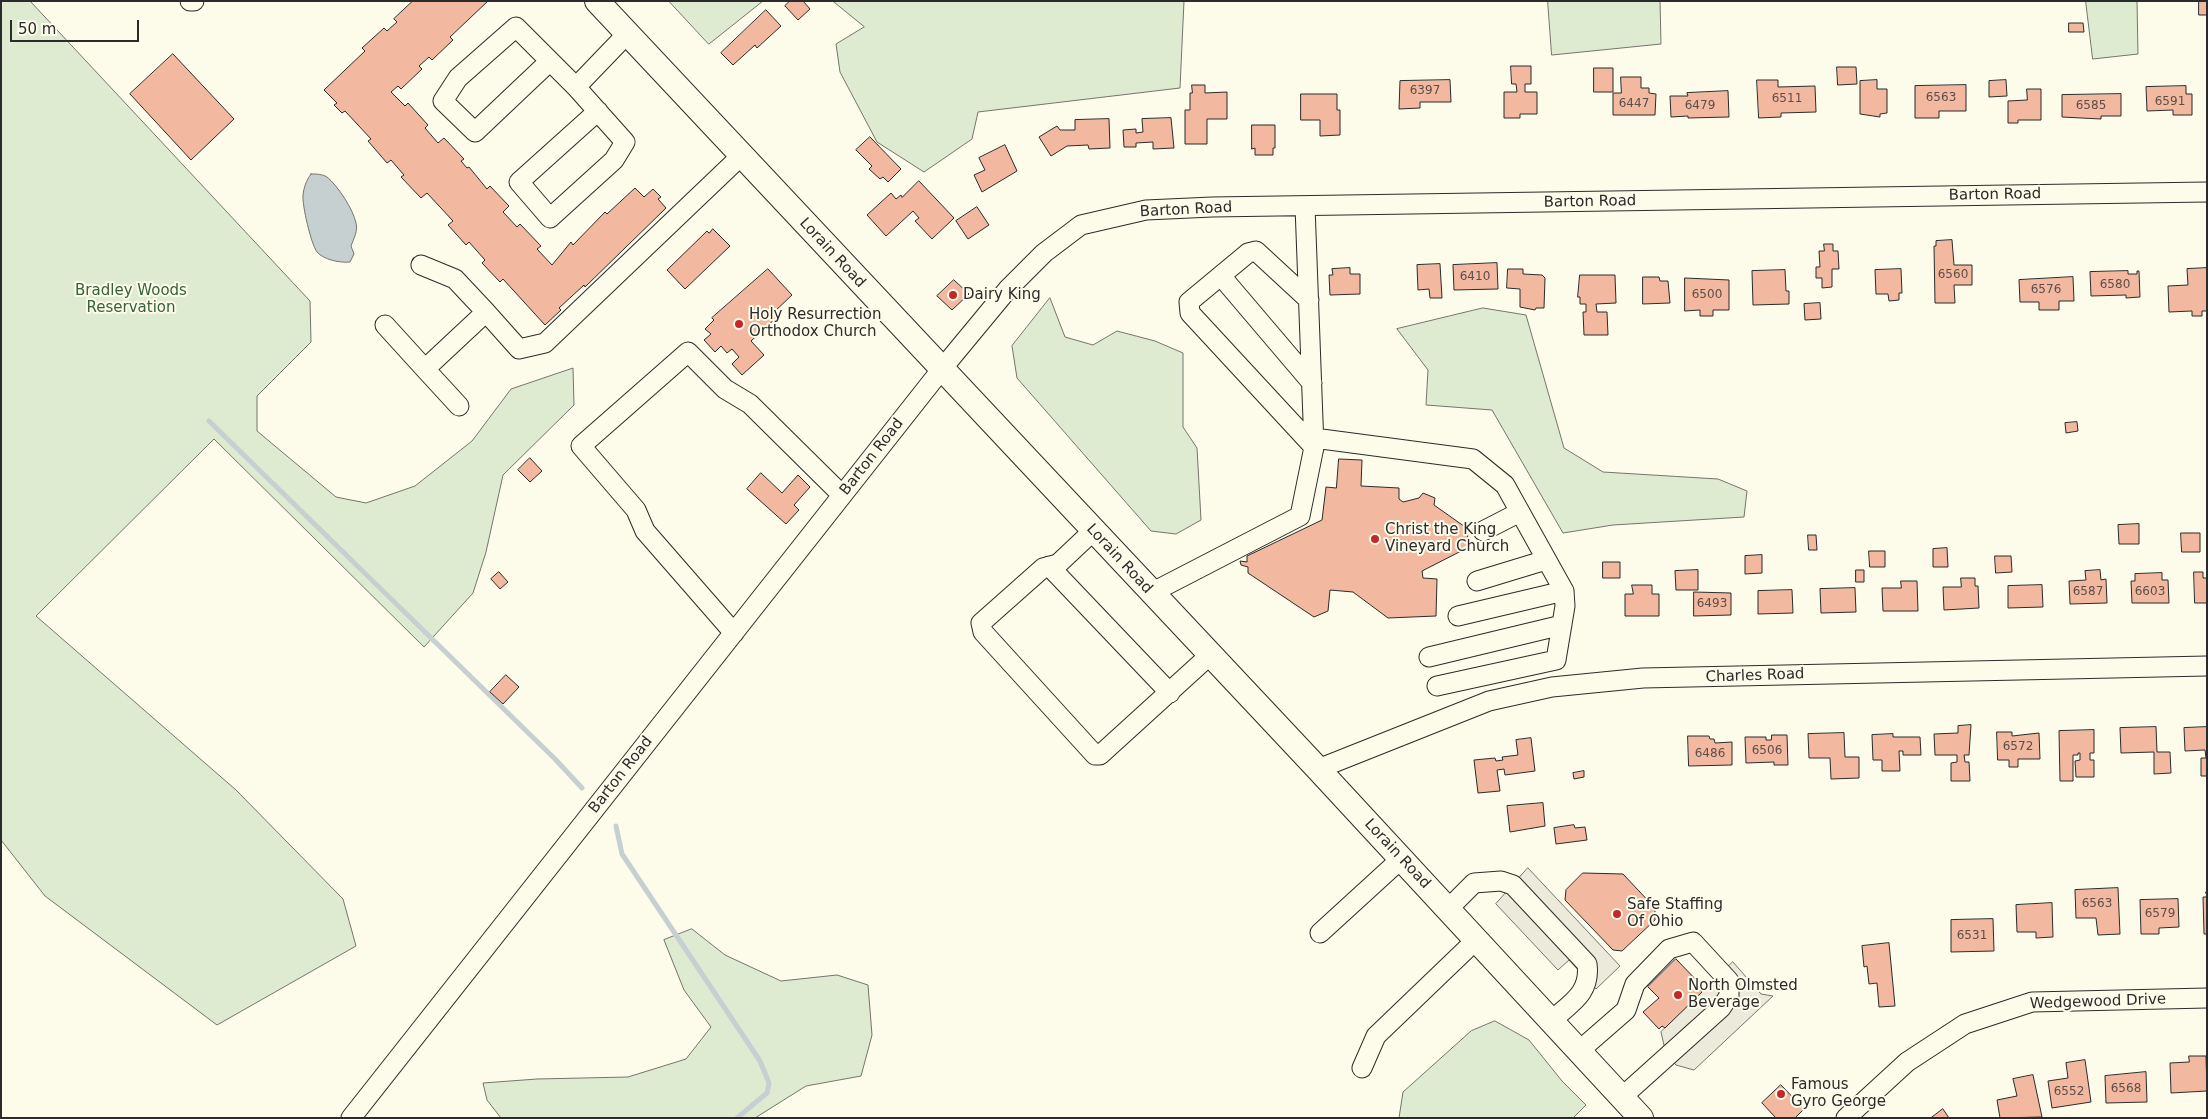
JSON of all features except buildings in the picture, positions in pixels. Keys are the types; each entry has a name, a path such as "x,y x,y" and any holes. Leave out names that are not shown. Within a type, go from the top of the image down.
{"main road":[{"name":"Lorain Road","path":"597,1 740,156 1318,769 1641,1118"}],"street":[{"path":"550,61 475,132 442,101 458,78 516,27 550,61 576,87 598,111 625,142 614,160 550,218 519,182 598,111"},
{"path":"576,87 627,34"},
{"path":"421,265 455,280 519,349 545,343 740,156"},
{"name":"Barton Road","path":"351,1118 941,370 1008,289 1044,253 1081,224 1146,210 2207,192"},
{"path":"1151,593 1300,516 1314,442 1305,206"},
{"path":"1309,300 1256,252 1248,253 1189,302 1190,313 1314,442 1473,459 1505,485 1564,591 1565,606 1556,660 1561,686"},
{"path":"1220,276 1312,383"},
{"path":"426,369 486,312"},
{"path":"385,325 459,406"},
{"path":"734,633 645,531 636,510 581,446 688,352 724,389 750,404 842,495"},
{"path":"1483,531 1520,512"},
{"path":"1093,531 1058,564 1043,568 981,623 983,632 1095,755 1100,755 1210,655"},
{"path":"1477,581 1546,560"},
{"path":"1050,566 1170,693"},
{"path":"1458,616 1564,591"},
{"path":"1429,657 1562,625"},
{"path":"1437,686 1556,660"},
{"name":"Charles Road","path":"1318,769 1486,702 1561,686 1643,678 2207,666"},
{"path":"1480,676 1486,702"},
{"path":"1320,934 1401,859"},
{"path":"1448,909 1474,883 1501,881 1513,885 1587,964 1589,977 1582,993 1551,1021"},
{"path":"1362,1068 1376,1036 1476,940"},
{"path":"1579,1051 1626,1010 1635,984 1669,949 1693,942 1700,947 1729,981 1729,996 1721,1008 1622,1097"},
{"name":"Wedgewood Drive","path":"1846,1118 1907,1062 1965,1024 2032,1002 2207,998"}],"green space":[{"name":"Bradley Woods Reservation","path":"1,1 30,1 310,301 311,342 257,396 257,431 336,497 366,503 415,486 472,441 511,389 573,368 574,405 503,475 486,552 473,593 424,647 214,439 36,616 236,790 343,899 356,946 217,1025 45,896 1,840"},
{"path":"669,1 763,1 709,44"},
{"path":"833,1 1184,1 1180,88 978,112 972,139 924,172 877,142 840,72 836,44 864,27"},
{"path":"1548,1 1660,1 1661,44 1552,55"},
{"path":"2086,1 2137,1 2138,54 2093,59"},
{"path":"1050,298 1065,337 1093,345 1117,331 1155,341 1183,353 1183,427 1197,448 1201,520 1176,534 1151,531 1017,378 1012,346"},
{"path":"1483,308 1526,315 1564,448 1603,472 1718,479 1747,491 1744,517 1613,525 1563,533 1492,410 1426,405 1428,370 1397,329"},
{"path":"692,929 725,955 781,981 837,975 868,985 872,1035 861,1076 806,1086 755,1118 501,1118 487,1100 483,1083 537,1079 628,1077 686,1059 711,1027 684,990 664,940"},
{"path":"1495,1021 1529,1040 1562,1081 1586,1105 1573,1118 1399,1118 1403,1092 1471,1031"}],"shaded area":[{"path":"311,174 327,177 340,192 352,211 356,229 351,246 354,254 350,262 328,259 320,255 315,248 307,224 303,200 305,187"},
{"path":"1528,868 1620,966 1596,989 1569,960 1558,970 1496,904"},
{"path":"1733,962 1761,994 1773,996 1694,1070 1676,1065 1666,1054 1661,1032"}],"waterway":[{"path":"209,421 555,759 582,788"},
{"path":"616,826 622,854 760,1061 769,1083 767,1093 737,1118"}],"place":[{"name":"Dairy King","path":"953,295"},
{"name":"Holy Resurrection Orthodox Church","path":"739,324"},
{"name":"Christ the King Vineyard Church","path":"1375,539"},
{"name":"Safe Staffing Of Ohio","path":"1617,914"},
{"name":"North Olmsted Beverage","path":"1678,995"},
{"name":"Famous Gyro George","path":"1781,1094"}]}
